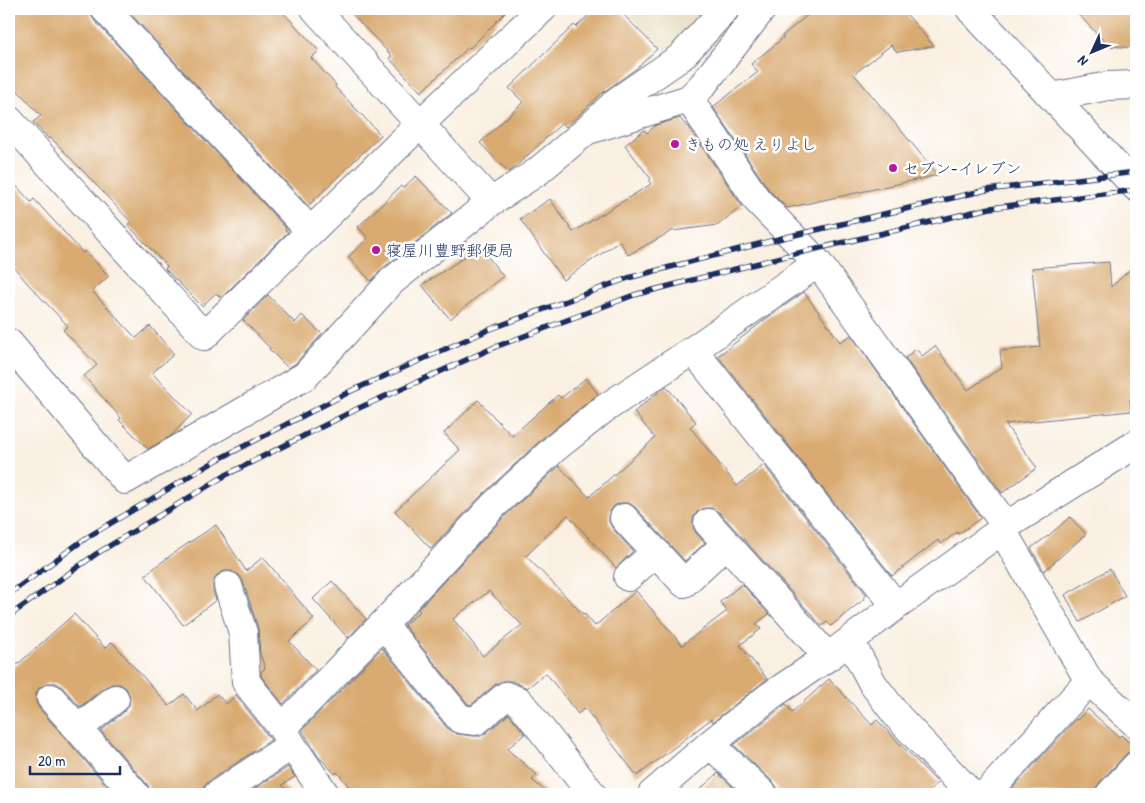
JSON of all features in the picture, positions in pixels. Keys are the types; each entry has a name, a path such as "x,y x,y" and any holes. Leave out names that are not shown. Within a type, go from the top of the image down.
{"street":[{"path":"105,9 310,231"},
{"path":"315,9 491,202"},
{"path":"9,343 124,480 305,376 392,281 491,202 537,172 586,131 617,101 680,57 726,9"},
{"path":"586,131 689,99 702,86 762,9"},
{"path":"970,9 1136,187"},
{"path":"9,120 204,336 534,11"},
{"path":"1052,97 1108,86 1136,85"},
{"path":"689,99 757,200 818,263 1004,528 1089,681 1131,709"},
{"path":"218,794 287,737 383,624 493,506 555,448 604,409 818,263"},
{"path":"692,350 896,606"},
{"path":"652,794 770,696 828,657 1004,528 1136,444"},
{"path":"624,518 684,582 726,544"},
{"path":"708,524 828,657"},
{"path":"628,577 656,552"},
{"path":"228,586 243,633 246,682 287,737 325,794"},
{"path":"383,624 460,719 476,721 506,696 519,701 592,794"},
{"path":"850,641 873,684 898,717 971,794"},
{"path":"986,794 1089,681"},
{"path":"51,698 135,794"},
{"path":"78,728 115,699"},
{"path":"710,744 763,794"},
{"path":"1110,794 1136,766"}],"shaded area":[{"path":"624,9 712,9 666,53"}],"building":[{"path":"9,9 90,9 94,20 286,228 285,230 288,232 221,298 216,293 202,306 165,269 167,266 128,225 131,222 51,138 49,139 33,122 41,116 9,81"},
{"path":"126,9 280,9 319,51 311,58 336,85 335,87 381,135 308,206"},
{"path":"347,9 509,9 470,48 421,92 389,58 392,56"},
{"path":"595,9 618,9 657,49 637,68 601,94 566,127 562,123 508,172 480,143 523,102 509,88 574,25 576,27"},
{"path":"815,9 902,9 934,46 897,52 891,45 854,74 938,175 787,208 769,190 713,107 758,72 751,64"},
{"path":"1073,9 1136,9 1136,48 1109,46"},
{"path":"680,118 688,126 742,206 718,225 672,231 628,255 620,241 563,280 520,219 550,199 573,232 651,184 649,181 651,179 625,145 644,130 647,133 656,125"},
{"path":"416,176 452,213 382,269 371,281 348,257 368,238 358,227 401,186 403,188"},
{"path":"9,178 31,202 34,199 83,253 85,251 109,276 92,291 136,338 150,326 174,354 152,373 192,414 171,436 148,449 119,420 121,418 84,376 97,365 63,330 68,326 9,261"},
{"path":"480,247 503,276 450,319 422,285"},
{"path":"1109,262 1111,287 1136,264 1136,398 1130,399 1131,411 1005,424 1037,468 1002,493 905,358 916,349 922,356 935,346 968,390 1002,367 1000,351 1040,347 1032,268"},
{"path":"804,292 840,342 851,335 981,518 941,544 938,540 892,576 718,356"},
{"path":"268,295 295,323 302,315 322,334 295,364 288,368 243,320"},
{"path":"586,378 598,394 544,437 482,495 431,549 395,511 460,450 444,433 478,400 512,436 558,395 561,398"},
{"path":"666,386 696,422 690,427 737,486 764,465 867,595 831,626 827,622 822,626 720,513 712,508 698,511 693,518 693,527 705,543 685,561 635,507 629,503 621,503 614,506 609,513 609,522 633,551 616,568 568,515 526,556 595,626 636,591 682,645 727,611 720,602 742,584 769,614 756,624 761,629 740,645 767,679 713,722 711,719 637,776 585,708 578,714 546,673 527,688 512,681 503,681 496,684 471,705 468,704 404,625 420,611 418,609 504,517 559,466 589,497 655,438 634,412","holes":["489,591 522,625 483,656 453,619"]},
{"path":"1070,517 1086,534 1044,571 1031,548"},
{"path":"216,525 246,571 263,557 314,619 289,641 316,670 283,704 261,676 261,672 265,668 260,654 258,628 243,581 239,575 231,571 224,571 217,575 213,583 216,600 183,625 145,575 175,552"},
{"path":"1110,569 1125,596 1080,622 1065,595"},
{"path":"332,581 366,619 348,638 313,599"},
{"path":"74,614 105,648 112,642 169,706 184,694 198,711 217,694 226,704 236,695 271,740 209,781 204,787 202,794 150,794 147,784 101,731 125,711 129,705 130,697 127,689 120,684 112,684 105,687 80,707 62,687 56,683 48,683 40,687 36,693 36,702 39,708 114,794 9,794 9,672"},
{"path":"382,648 448,729 457,734 481,736 509,714 525,734 507,749 537,775 532,780 549,794 355,794 337,772 335,774 321,760 302,730"},
{"path":"829,679 872,725 877,720 938,783 926,794 778,794 778,789 774,783 734,745 786,704 792,712"},
{"path":"1088,709 1119,737 1121,735 1136,751 1131,751 1125,755 1099,783 1095,794 1007,794 1076,719"},
{"path":"288,767 295,777 282,785 291,794 246,794"},
{"path":"718,773 740,794 695,794"}],"railway":[{"path":"9,594 86,538 217,460 351,391 488,330 628,278 782,238 986,190 1136,172"},
{"path":"9,616 96,554 226,475 359,408 495,347 634,295 786,256 990,208 1136,190"}],"place":[{"name":"きもの処 えりよし","path":"675,144"},
{"name":"セブン-イレブン","path":"893,168"},
{"name":"寝屋川豊野郵便局","path":"376,250"}]}
